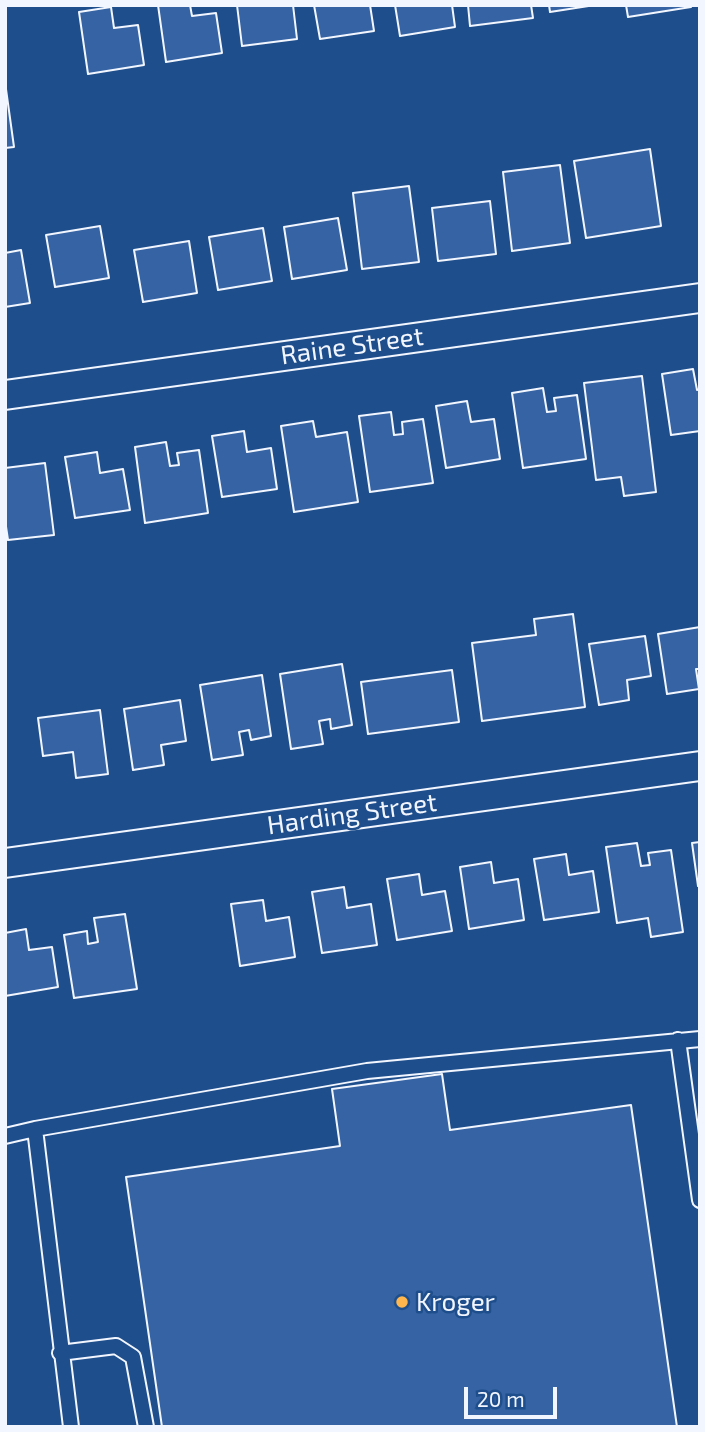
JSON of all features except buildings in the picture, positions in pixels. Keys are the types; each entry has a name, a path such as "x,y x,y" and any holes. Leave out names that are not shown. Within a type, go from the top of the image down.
{"street":[{"name":"Raine Street","path":"5,395 700,298"},
{"name":"Harding Street","path":"5,863 700,766"}],"lane":[{"path":"678,1040 700,1200"},
{"path":"5,1136 367,1071 700,1040"},
{"path":"35,1129 71,1427"},
{"path":"60,1353 116,1346 133,1357 146,1427"}],"place":[{"name":"Kroger","path":"402,1302"}]}
